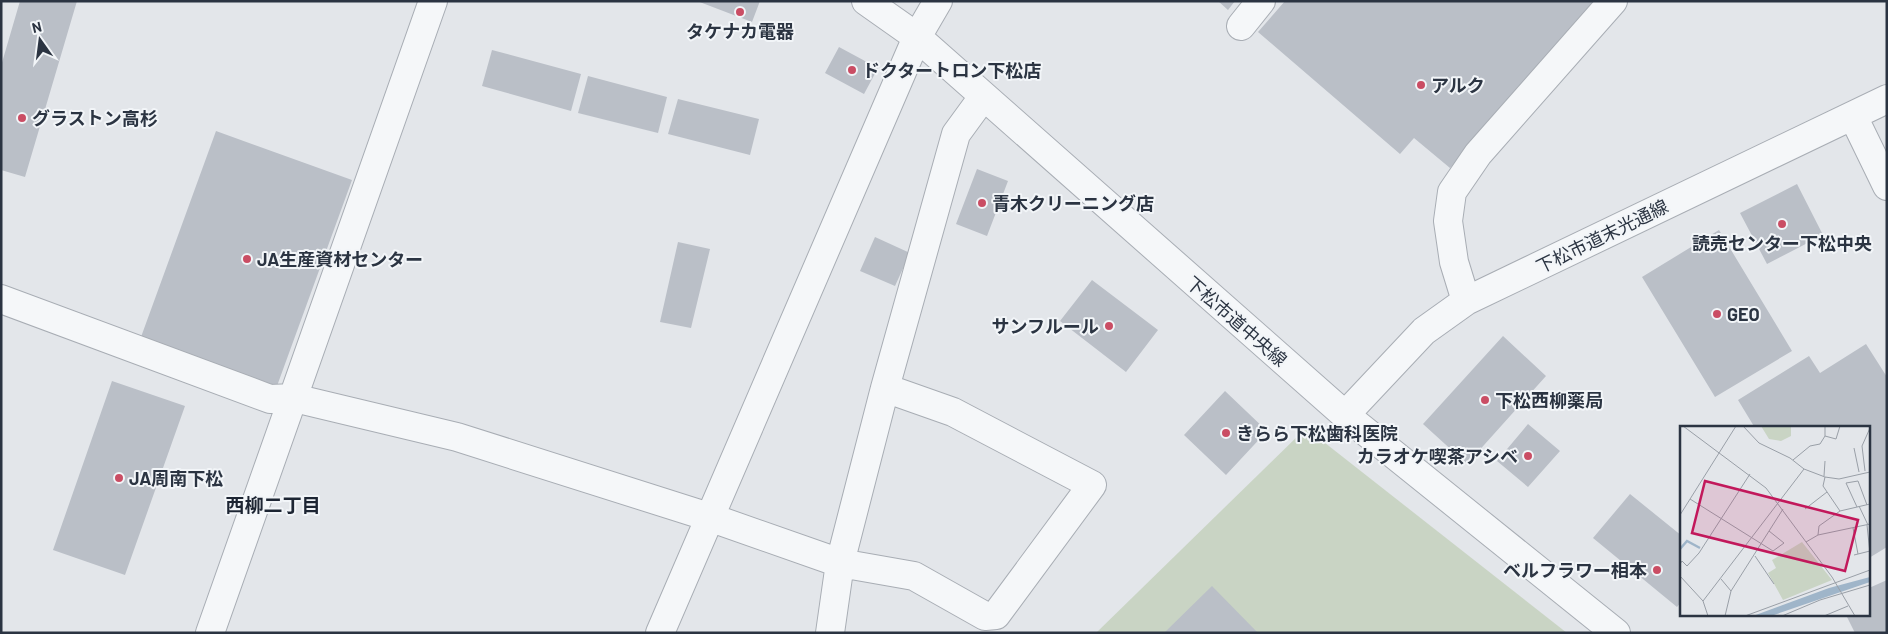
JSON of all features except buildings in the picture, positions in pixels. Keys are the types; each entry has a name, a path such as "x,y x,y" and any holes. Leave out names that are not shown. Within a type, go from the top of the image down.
{"street":[{"path":"210,633 432,1"},
{"name":"下松市道中央線","path":"866,1 917,37 1345,415 1616,633"},
{"path":"660,633 917,37 938,1"},
{"path":"1241,26 1261,1"},
{"path":"1466,301 1454,262 1450,229 1452,192 1478,154 1613,1"},
{"path":"830,633 840,563 885,388 956,134 983,97"},
{"name":"下松市道末光通線","path":"1345,415 1424,331 1466,301 1887,99"},
{"path":"1853,116 1887,186"},
{"path":"1,300 270,399 294,398 457,437 709,517 840,563 914,576 984,616 996,614 1092,485 953,412 885,388"}],"green space":[{"path":"1306,428 1567,633 1096,633"}],"place":[{"name":"タケナカ電器","path":"740,12"},
{"name":"ドクタートロン下松店","path":"852,70"},
{"name":"アルク","path":"1421,85"},
{"name":"グラストン高杉","path":"22,118"},
{"name":"青木クリーニング店","path":"982,203"},
{"name":"読売センター下松中央","path":"1782,224"},
{"name":"JA生産資材センター","path":"247,259"},
{"name":"GEO","path":"1717,314"},
{"name":"サンフルール","path":"1109,326"},
{"name":"下松西柳薬局","path":"1485,400"},
{"name":"きらら下松歯科医院","path":"1226,433"},
{"name":"カラオケ喫茶アシベ","path":"1528,456"},
{"name":"JA周南下松","path":"119,478"},
{"name":"ベルフラワー相本","path":"1657,570"}],"district":[{"name":"西柳二丁目","path":"273,504"}]}
